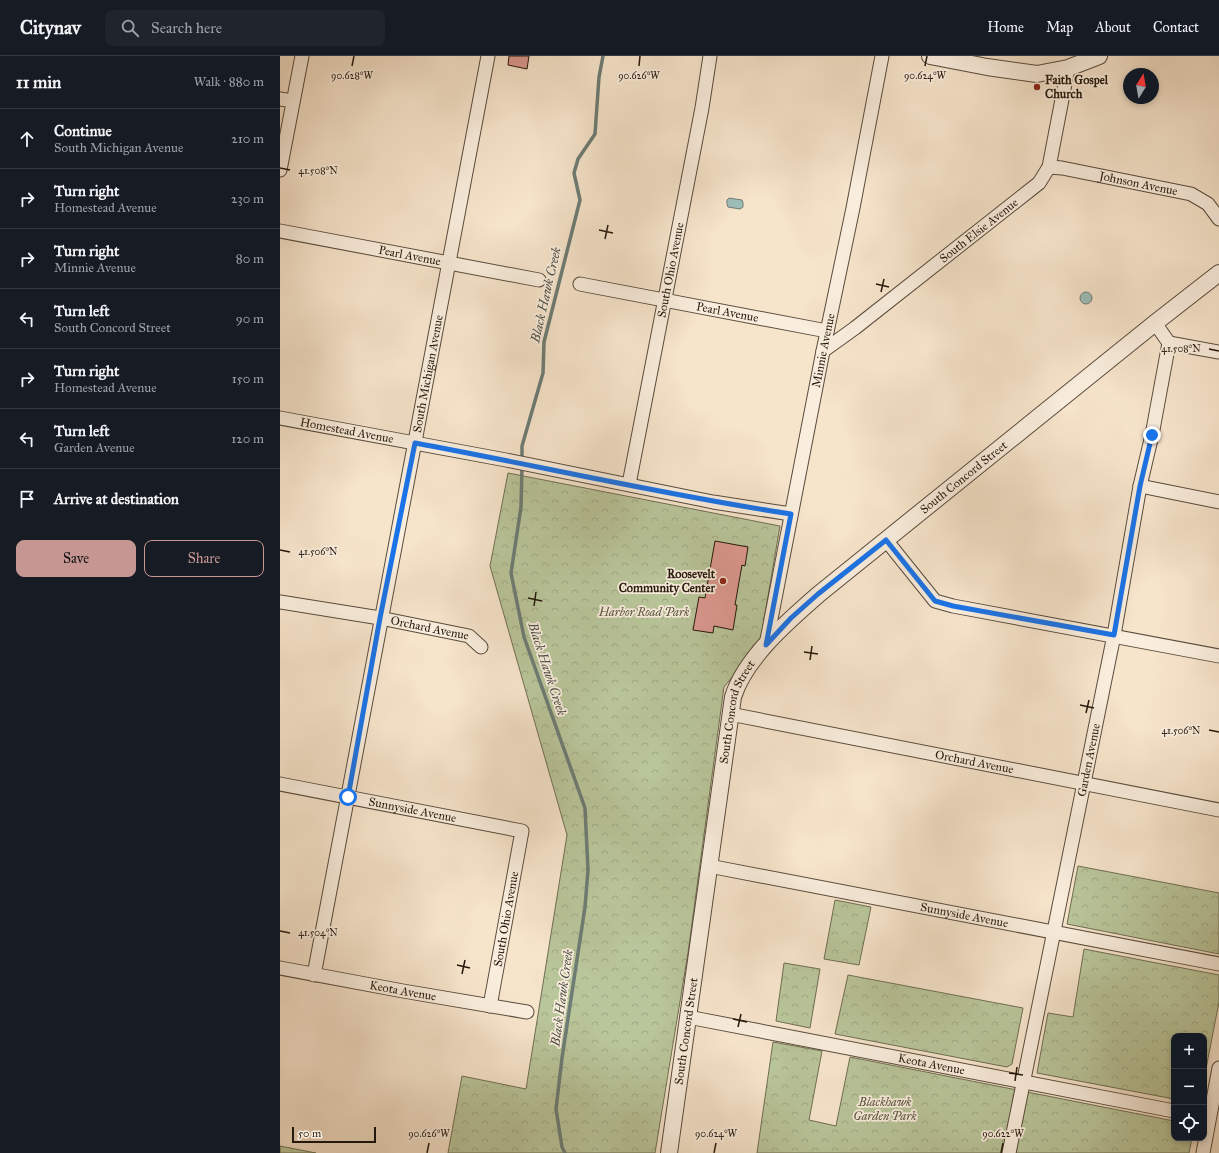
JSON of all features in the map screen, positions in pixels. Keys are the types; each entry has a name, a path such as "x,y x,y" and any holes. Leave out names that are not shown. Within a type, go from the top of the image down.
{"street":[{"path":"280,170 302,56"},
{"name":"South Michigan Avenue","path":"314,975 380,618 450,262 488,56"},
{"name":"South Ohio Avenue","path":"629,484 702,108 710,56"},
{"name":"Minnie Avenue","path":"766,645 882,56"},
{"path":"930,56 988,62 1037,74 1068,68 1099,56"},
{"name":"South Elsie Avenue","path":"823,351 855,328 1039,183 1049,167 1068,68"},
{"path":"280,99 293,101"},
{"name":"Johnson Avenue","path":"1049,167 1062,168 1191,194 1208,204 1219,218"},
{"name":"Pearl Avenue","path":"280,231 539,280"},
{"name":"South Concord Street","path":"669,1153 732,697 740,678 766,645 791,618 809,602 1219,273"},
{"name":"Pearl Avenue","path":"580,284 827,332"},
{"path":"1155,323 1170,342 1219,352"},
{"name":"Garden Avenue","path":"1009,1153 1114,635 1140,486 1152,435 1170,342"},
{"name":"Homestead Avenue","path":"280,418 553,469 713,502 791,514"},
{"path":"1140,486 1219,502"},
{"path":"886,540 935,601 953,606 1114,635 1219,656"},
{"name":"Orchard Avenue","path":"280,602 380,618 469,636 481,647"},
{"name":"Orchard Avenue","path":"730,714 1219,810"},
{"name":"Sunnyside Avenue","path":"280,784 522,831"},
{"name":"South Ohio Avenue","path":"490,1006 522,831"},
{"name":"Sunnyside Avenue","path":"709,866 1219,964"},
{"name":"Keota Avenue","path":"280,968 527,1012"},
{"name":"Keota Avenue","path":"688,1017 1171,1110"},
{"path":"1207,1117 1219,1068"},
{"path":"1203,1153 1204,1141"}],"green space":[{"name":"Harbor Road Park","path":"508,473 780,526 760,643 724,687 688,953 655,1153 448,1153 462,1076 526,1089 567,835 490,566"},
{"path":"1078,866 1219,893 1219,954 1067,924"},
{"path":"835,900 871,907 859,965 824,959"},
{"path":"1084,949 1219,975 1219,1002 1207,1064 1207,1033 1171,1033 1171,1098 1037,1073 1048,1013 1073,1017"},
{"path":"784,963 820,969 810,1028 776,1021"},
{"path":"848,975 1023,1008 1012,1064 1007,1067 835,1034"},
{"name":"Blackhawk Garden Park","path":"773,1042 822,1051 809,1120 836,1126 850,1057 1171,1120 1171,1141 1191,1141 1189,1153 757,1153"},
{"path":"280,1146 316,1153 280,1153"}],"water":[{"path":"729,198 742,200 743,207 740,209 728,207 727,200"},
{"path":"1084,292 1088,292 1092,298 1088,304 1084,304 1080,300 1080,296"}],"building":[{"path":"509,56 529,56 527,69 508,65"},
{"name":"Roosevelt Community Center","path":"715,541 748,547 745,566 742,565 735,605 737,605 733,630 714,626 713,633 693,630 699,597 705,598"}],"waterway":[{"name":"Black Hawk Creek","path":"522,460 522,446 543,373 544,342 580,200 574,173 578,159 595,134 599,77 603,56"},
{"name":"Black Hawk Creek","path":"522,466 521,507 511,573 524,637 585,808 588,870 585,907 562,1058 556,1109 562,1147 565,1153"}],"place":[{"name":"Faith Gospel Church","path":"1037,87"},
{"name":"Roosevelt Community Center","path":"723,581"}],"route":[{"path":"348,797 380,618 415,443 629,484 713,502 791,514 766,645 791,618 818,594 886,540 935,601 953,606 1114,635 1140,486 1152,435"}]}
